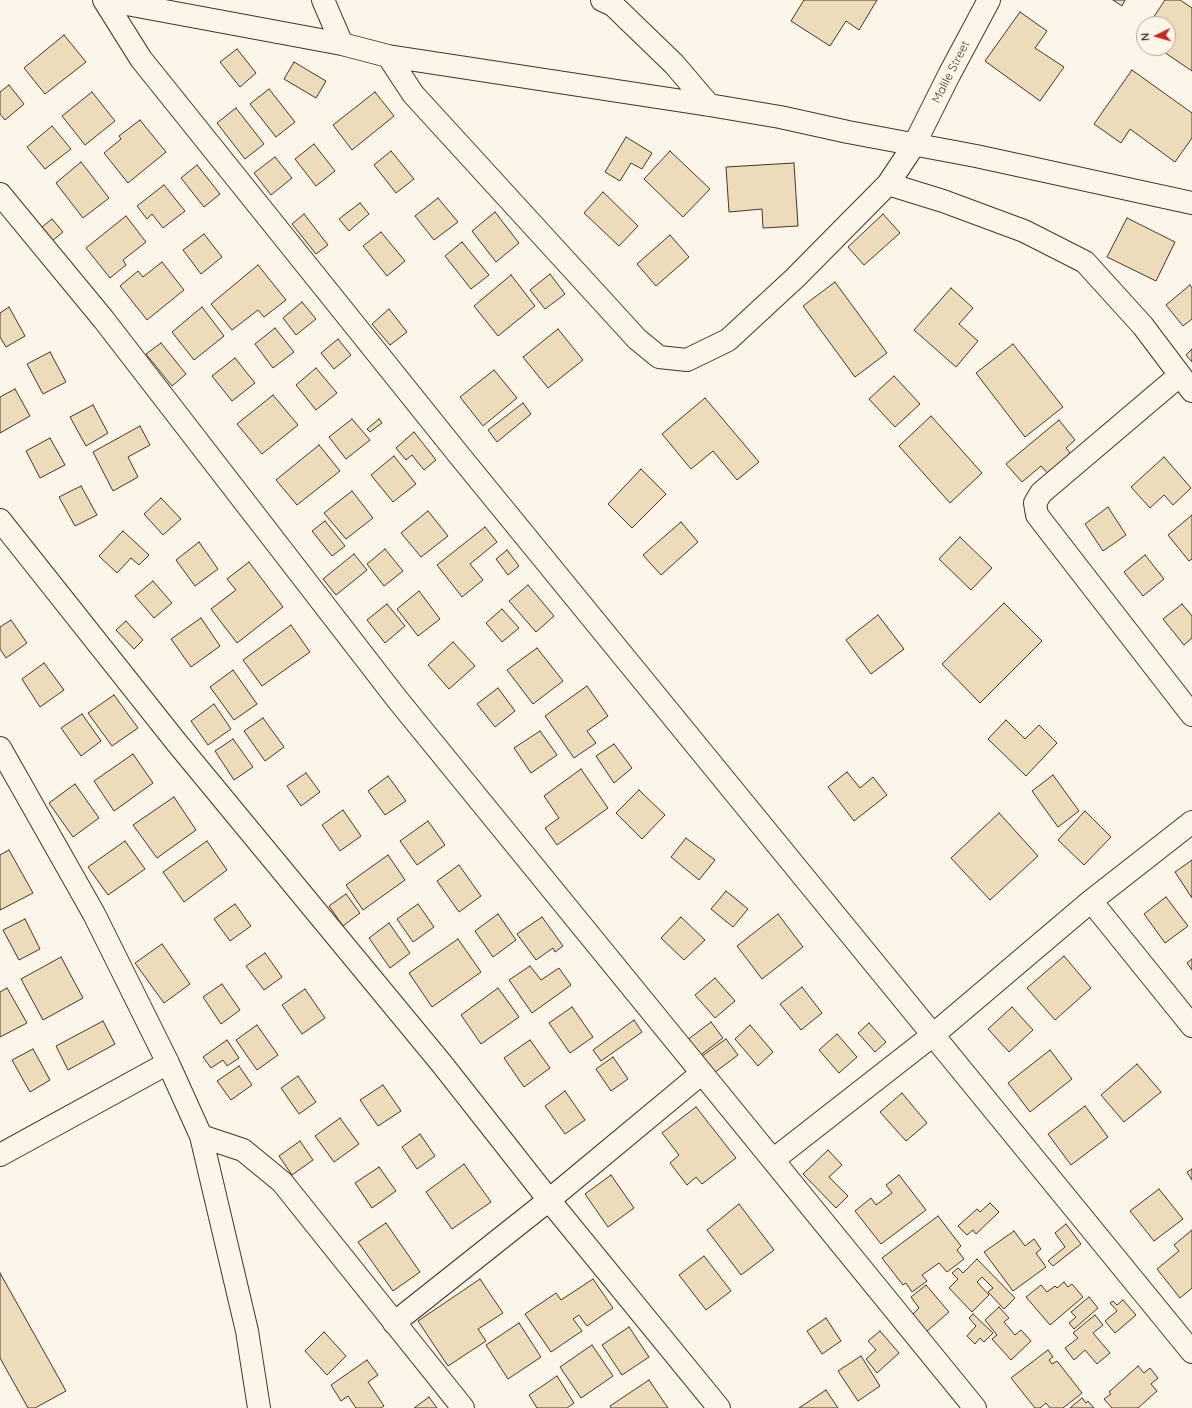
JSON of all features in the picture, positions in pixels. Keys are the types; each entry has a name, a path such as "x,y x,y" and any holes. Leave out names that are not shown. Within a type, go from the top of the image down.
{"street":[{"path":"105,0 342,44 388,56 780,117 914,145 976,156 1192,203"},
{"path":"105,0 140,59 464,462 1192,1352"},
{"path":"323,0 342,44"},
{"name":"Malile Street","path":"388,56 414,94 637,339 659,356 687,360 728,340 795,278 888,184 914,145 989,0"},
{"path":"610,2 674,64 708,105"},
{"path":"888,184 943,202 1024,232 1086,262 1143,326 1186,383 1041,493 1035,503 1036,515 1192,715"},
{"path":"0,194 104,320 397,699 975,1408"},
{"path":"0,520 177,743 442,1064 549,1200 718,1408"},
{"path":"0,748 94,914 168,1063 201,1136 247,1331 259,1408"},
{"path":"773,1160 933,1035 1091,901 1192,822"},
{"path":"1091,901 1192,1026"},
{"path":"0,1155 168,1063"},
{"path":"394,1323 549,1200 702,1073"},
{"path":"201,1136 243,1150 282,1182 463,1408"}],"building":[{"path":"804,0 877,0 859,30 846,21 830,46 791,21"},
{"path":"1113,0 1125,0 1122,6"},
{"path":"1165,0 1180,0 1192,8 1192,71 1170,56 1176,56 1176,16 1154,16"},
{"path":"1020,12 1047,31 1035,48 1064,67 1040,101 985,61"},
{"path":"64,35 86,62 45,94 24,68"},
{"path":"237,49 256,73 240,87 220,62"},
{"path":"294,62 326,81 316,98 284,79"},
{"path":"1132,70 1192,113 1192,138 1175,162 1130,129 1121,143 1094,124"},
{"path":"9,85 24,104 5,120 0,114 0,92"},
{"path":"269,89 295,122 276,137 250,104"},
{"path":"92,92 115,121 85,145 62,116"},
{"path":"375,92 394,116 352,150 333,125"},
{"path":"236,108 264,144 245,159 217,123"},
{"path":"140,120 166,152 128,183 104,153 121,139 119,136"},
{"path":"52,126 71,149 45,169 27,147"},
{"path":"626,137 652,153 642,169 631,163 620,181 605,172"},
{"path":"314,144 335,171 316,186 295,159"},
{"path":"391,151 414,179 396,193 374,165"},
{"path":"670,151 710,189 683,217 644,179"},
{"path":"275,157 292,178 271,195 254,173"},
{"path":"81,162 109,198 83,218 56,183"},
{"path":"794,163 798,226 763,228 762,209 729,212 726,167"},
{"path":"197,165 220,194 204,207 181,178"},
{"path":"164,185 185,211 163,228 152,214 147,219 137,206"},
{"path":"603,192 638,226 619,246 584,213"},
{"path":"438,198 458,222 434,240 415,216"},
{"path":"360,203 369,214 349,231 339,219"},
{"path":"495,212 519,243 496,262 472,231"},
{"path":"304,214 328,245 316,254 292,224"},
{"path":"883,214 900,233 864,265 848,247"},
{"path":"126,216 146,242 123,260 126,265 110,278 86,248"},
{"path":"1127,218 1175,242 1156,281 1107,257"},
{"path":"52,219 63,232 47,245 37,231"},
{"path":"381,232 405,261 387,276 363,246"},
{"path":"204,234 222,257 201,274 183,250"},
{"path":"670,235 689,257 656,286 637,264"},
{"path":"462,242 489,275 471,289 445,256"},
{"path":"162,262 184,290 147,320 120,286 138,271 143,277"},
{"path":"258,265 286,300 264,317 258,310 232,330 211,304"},
{"path":"550,274 565,294 545,309 530,290"},
{"path":"511,275 535,306 498,336 474,306"},
{"path":"835,282 887,353 855,377 803,306"},
{"path":"1190,285 1192,288 1192,319 1183,326 1166,305"},
{"path":"951,288 973,308 959,324 978,341 956,367 914,330"},
{"path":"302,302 316,319 296,335 283,318"},
{"path":"9,307 25,336 6,347 0,337 0,313"},
{"path":"202,307 224,336 194,360 172,332"},
{"path":"389,309 407,332 390,345 372,324"},
{"path":"275,328 294,352 273,368 255,344"},
{"path":"558,329 583,360 548,388 523,357"},
{"path":"338,339 351,355 334,369 321,353"},
{"path":"161,343 186,374 172,386 146,354"},
{"path":"1013,344 1063,407 1025,437 976,373"},
{"path":"1192,349 1192,362 1186,355"},
{"path":"50,352 66,382 43,394 27,364"},
{"path":"235,358 255,383 232,401 212,376"},
{"path":"316,368 337,393 316,410 296,385"},
{"path":"494,370 517,398 483,426 460,397"},
{"path":"894,376 920,404 895,427 869,399"},
{"path":"15,389 30,416 0,433 0,397"},
{"path":"273,395 298,425 262,454 237,424"},
{"path":"705,398 759,462 737,480 713,451 691,469 662,434"},
{"path":"523,403 531,414 497,442 488,430"},
{"path":"93,405 108,433 86,446 70,417"},
{"path":"931,416 982,473 950,503 899,446"},
{"path":"352,419 370,440 346,459 329,437"},
{"path":"379,419 382,423 370,432 367,429"},
{"path":"1059,420 1075,440 1066,448 1074,458 1051,477 1041,466 1022,482 1006,464"},
{"path":"140,426 150,445 128,457 138,477 113,491 93,452"},
{"path":"414,432 436,460 424,470 412,455 406,460 396,448"},
{"path":"50,438 65,465 40,478 26,451"},
{"path":"319,445 340,471 297,505 276,480"},
{"path":"394,456 416,484 393,502 371,475"},
{"path":"1164,457 1191,488 1173,505 1164,495 1150,508 1131,487"},
{"path":"641,469 666,494 632,528 608,504"},
{"path":"81,486 97,515 75,526 59,497"},
{"path":"352,491 373,518 346,539 324,513"},
{"path":"161,498 181,519 163,535 144,514"},
{"path":"1108,507 1126,535 1103,551 1085,524"},
{"path":"428,511 448,536 421,557 401,533"},
{"path":"1192,515 1192,559 1189,561 1168,535"},
{"path":"325,521 345,546 332,556 312,531"},
{"path":"681,522 698,542 661,575 643,555"},
{"path":"485,527 497,542 470,564 483,580 462,597 437,565"},
{"path":"123,531 149,555 139,565 131,558 117,573 99,556"},
{"path":"960,537 992,568 971,590 939,559"},
{"path":"199,542 218,569 195,586 176,560"},
{"path":"385,549 403,571 384,586 367,564"},
{"path":"507,550 519,566 508,575 496,559"},
{"path":"354,554 367,570 336,595 323,579"},
{"path":"1145,555 1164,579 1143,596 1124,572"},
{"path":"249,562 283,607 237,643 211,609 236,590 227,579"},
{"path":"153,581 172,603 154,618 135,596"},
{"path":"528,585 554,616 536,632 509,601"},
{"path":"419,591 440,619 418,636 397,609"},
{"path":"1004,603 1042,641 980,703 942,664"},
{"path":"387,604 405,626 385,643 367,620"},
{"path":"1182,604 1192,616 1192,638 1184,645 1163,619"},
{"path":"502,609 519,628 502,642 486,623"},
{"path":"878,615 904,649 871,674 846,640"},
{"path":"201,618 220,646 191,667 171,639"},
{"path":"11,620 27,643 6,658 0,649 0,627"},
{"path":"126,621 143,640 134,649 116,630"},
{"path":"291,625 310,652 262,686 243,660"},
{"path":"453,642 475,666 449,689 428,665"},
{"path":"537,648 563,681 533,704 507,670"},
{"path":"44,663 64,690 40,707 22,679"},
{"path":"233,670 257,704 234,720 210,687"},
{"path":"587,686 608,716 587,731 596,743 574,758 545,716"},
{"path":"498,688 515,711 495,727 477,704"},
{"path":"114,695 138,728 112,746 88,713"},
{"path":"214,704 231,729 208,745 191,721"},
{"path":"82,714 101,741 81,756 61,728"},
{"path":"263,718 284,747 265,761 244,731"},
{"path":"1006,720 1025,739 1039,725 1057,743 1026,776 988,739"},
{"path":"540,731 557,755 531,773 514,748"},
{"path":"233,739 253,767 234,780 215,751"},
{"path":"614,744 632,768 614,783 596,756"},
{"path":"133,754 153,783 114,811 94,781"},
{"path":"581,769 608,808 557,845 545,828 559,818 544,796"},
{"path":"847,772 860,788 873,777 887,795 854,821 828,787"},
{"path":"306,773 320,792 301,806 287,786"},
{"path":"1053,775 1079,811 1058,827 1032,791"},
{"path":"388,776 406,801 385,815 368,791"},
{"path":"75,784 99,818 73,837 49,803"},
{"path":"639,790 665,815 642,839 616,813"},
{"path":"174,797 196,830 157,858 133,825"},
{"path":"343,810 361,836 340,851 322,825"},
{"path":"1085,811 1111,837 1084,865 1058,840"},
{"path":"999,813 1038,856 990,900 951,858"},
{"path":"428,821 445,845 417,865 400,841"},
{"path":"686,838 715,860 699,880 671,857"},
{"path":"125,841 145,869 108,895 88,867"},
{"path":"207,841 227,870 184,902 163,872"},
{"path":"9,850 33,893 0,910 0,855"},
{"path":"388,855 405,880 363,910 346,885"},
{"path":"1192,860 1192,898 1175,872"},
{"path":"459,865 481,896 459,912 437,881"},
{"path":"726,891 748,909 733,927 711,909"},
{"path":"346,894 360,913 343,926 329,906"},
{"path":"1166,897 1188,926 1165,943 1144,914"},
{"path":"235,904 251,926 230,941 214,919"},
{"path":"418,904 434,927 413,942 397,919"},
{"path":"498,914 516,940 493,957 475,931"},
{"path":"778,914 803,947 762,979 737,946"},
{"path":"542,917 563,946 555,952 553,948 536,960 517,934"},
{"path":"681,917 705,940 684,960 661,938"},
{"path":"25,919 40,949 19,960 3,930"},
{"path":"389,923 410,953 390,968 369,938"},
{"path":"458,939 481,972 432,1007 409,973"},
{"path":"162,944 190,984 164,1003 135,963"},
{"path":"265,953 282,977 264,990 246,966"},
{"path":"1064,956 1091,988 1055,1020 1027,988"},
{"path":"61,957 83,998 43,1020 21,979"},
{"path":"1192,959 1192,970 1187,963"},
{"path":"530,966 541,980 559,968 571,985 532,1013 509,980"},
{"path":"715,978 735,1001 715,1018 695,995"},
{"path":"222,984 240,1010 221,1024 203,997"},
{"path":"802,987 822,1013 801,1030 780,1004"},
{"path":"7,988 27,1023 0,1037 0,992"},
{"path":"498,988 519,1017 481,1044 461,1015"},
{"path":"305,989 325,1018 302,1034 282,1005"},
{"path":"572,1007 593,1037 570,1053 549,1023"},
{"path":"1012,1007 1033,1030 1009,1052 988,1029"},
{"path":"634,1020 642,1032 601,1061 593,1050"},
{"path":"103,1021 115,1044 68,1070 56,1046"},
{"path":"711,1022 723,1038 694,1060 682,1044"},
{"path":"869,1023 886,1042 875,1052 858,1033"},
{"path":"257,1025 278,1055 257,1070 236,1040"},
{"path":"750,1025 773,1052 758,1066 735,1039"},
{"path":"837,1034 857,1057 839,1073 819,1050"},
{"path":"726,1039 738,1055 714,1073 702,1056"},
{"path":"227,1040 239,1058 227,1066 223,1060 211,1068 203,1057"},
{"path":"530,1040 550,1068 524,1087 504,1058"},
{"path":"33,1049 50,1080 30,1092 12,1060"},
{"path":"1050,1050 1072,1079 1030,1112 1008,1083"},
{"path":"613,1057 628,1079 611,1091 596,1069"},
{"path":"1137,1064 1161,1092 1124,1122 1101,1095"},
{"path":"239,1066 252,1085 231,1100 217,1081"},
{"path":"298,1076 316,1102 299,1114 281,1088"},
{"path":"383,1085 401,1111 378,1126 360,1100"},
{"path":"565,1091 585,1120 565,1134 545,1106"},
{"path":"902,1093 927,1123 906,1141 880,1112"},
{"path":"1085,1106 1108,1137 1071,1165 1048,1134"},
{"path":"696,1107 736,1158 702,1184 696,1177 687,1185 670,1163 679,1155 662,1133"},
{"path":"340,1118 359,1144 334,1162 315,1136"},
{"path":"420,1134 435,1156 417,1169 402,1147"},
{"path":"300,1141 313,1160 292,1175 279,1156"},
{"path":"828,1150 842,1165 829,1177 848,1196 836,1208 803,1174"},
{"path":"464,1164 491,1202 452,1229 426,1192"},
{"path":"379,1167 396,1191 372,1208 355,1183"},
{"path":"1192,1169 1192,1180 1187,1172"},
{"path":"611,1175 634,1208 608,1227 585,1194"},
{"path":"899,1175 926,1210 881,1244 855,1211 871,1198 876,1205 892,1193 886,1185"},
{"path":"1159,1189 1183,1219 1154,1241 1130,1211"},
{"path":"990,1203 999,1212 976,1234 973,1230 967,1235 958,1226 977,1209 980,1212"},
{"path":"739,1204 774,1250 741,1275 707,1230"},
{"path":"938,1216 961,1246 957,1250 964,1259 947,1272 939,1263 922,1275 927,1281 912,1292 906,1283 903,1285 882,1258"},
{"path":"386,1223 420,1272 393,1291 358,1242"},
{"path":"1066,1224 1081,1244 1053,1266 1048,1261 1065,1247 1055,1233"},
{"path":"1192,1230 1192,1288 1180,1298 1157,1269 1179,1251 1174,1245"},
{"path":"1014,1231 1025,1246 1034,1239 1041,1249 1036,1253 1046,1267 1013,1291 984,1252"},
{"path":"704,1256 731,1291 706,1310 679,1275"},
{"path":"977,1259 1015,1298 1004,1309 988,1292 993,1288 982,1277 977,1282 989,1295 972,1312 949,1288 958,1279 952,1273 958,1268 963,1273"},
{"path":"0,1273 66,1391 35,1408 28,1408 0,1358"},
{"path":"480,1279 503,1313 478,1329 486,1341 448,1366 418,1321"},
{"path":"593,1279 613,1308 587,1326 579,1315 573,1319 582,1331 551,1352 525,1314 556,1293 561,1300"},
{"path":"1064,1282 1068,1287 1072,1284 1083,1297 1050,1325 1026,1297 1041,1285 1047,1292 1055,1286 1057,1288"},
{"path":"926,1285 949,1312 926,1332 912,1315 919,1308 911,1297"},
{"path":"1089,1297 1098,1308 1074,1329 1069,1323 1076,1317 1071,1312"},
{"path":"1123,1300 1136,1315 1115,1333 1105,1321 1117,1311 1110,1303 1113,1301 1117,1305"},
{"path":"999,1307 1009,1318 1004,1322 1015,1335 1021,1330 1031,1341 1011,1360 992,1339 997,1335 985,1320"},
{"path":"973,1314 993,1333 984,1342 980,1338 975,1344 967,1336 976,1326 969,1318"},
{"path":"1095,1315 1103,1325 1093,1333 1110,1353 1097,1364 1085,1350 1074,1360 1065,1348 1078,1338 1073,1333"},
{"path":"826,1318 841,1341 822,1354 807,1331"},
{"path":"519,1323 541,1357 508,1379 486,1345"},
{"path":"629,1327 649,1357 622,1375 602,1345"},
{"path":"880,1331 899,1353 877,1373 866,1359 876,1350 868,1341"},
{"path":"324,1332 346,1356 327,1375 305,1351"},
{"path":"592,1345 613,1376 581,1398 560,1367"},
{"path":"1048,1350 1053,1357 1049,1360 1052,1364 1057,1361 1082,1393 1063,1408 1050,1408 1046,1403 1040,1408 1035,1408 1011,1378"},
{"path":"861,1356 880,1386 858,1401 838,1371"},
{"path":"367,1360 378,1375 368,1382 384,1406 381,1408 356,1408 348,1396 341,1401 331,1385"},
{"path":"1138,1366 1144,1373 1150,1368 1158,1378 1151,1384 1157,1391 1138,1408 1112,1408 1104,1399 1111,1394 1109,1392"},
{"path":"557,1376 574,1403 567,1408 537,1408 529,1395"},
{"path":"649,1380 668,1408 611,1408 610,1406"},
{"path":"826,1390 838,1408 799,1408"},
{"path":"429,1397 437,1408 414,1408"},
{"path":"1082,1398 1086,1403 1088,1401 1094,1408 1070,1408"}]}
